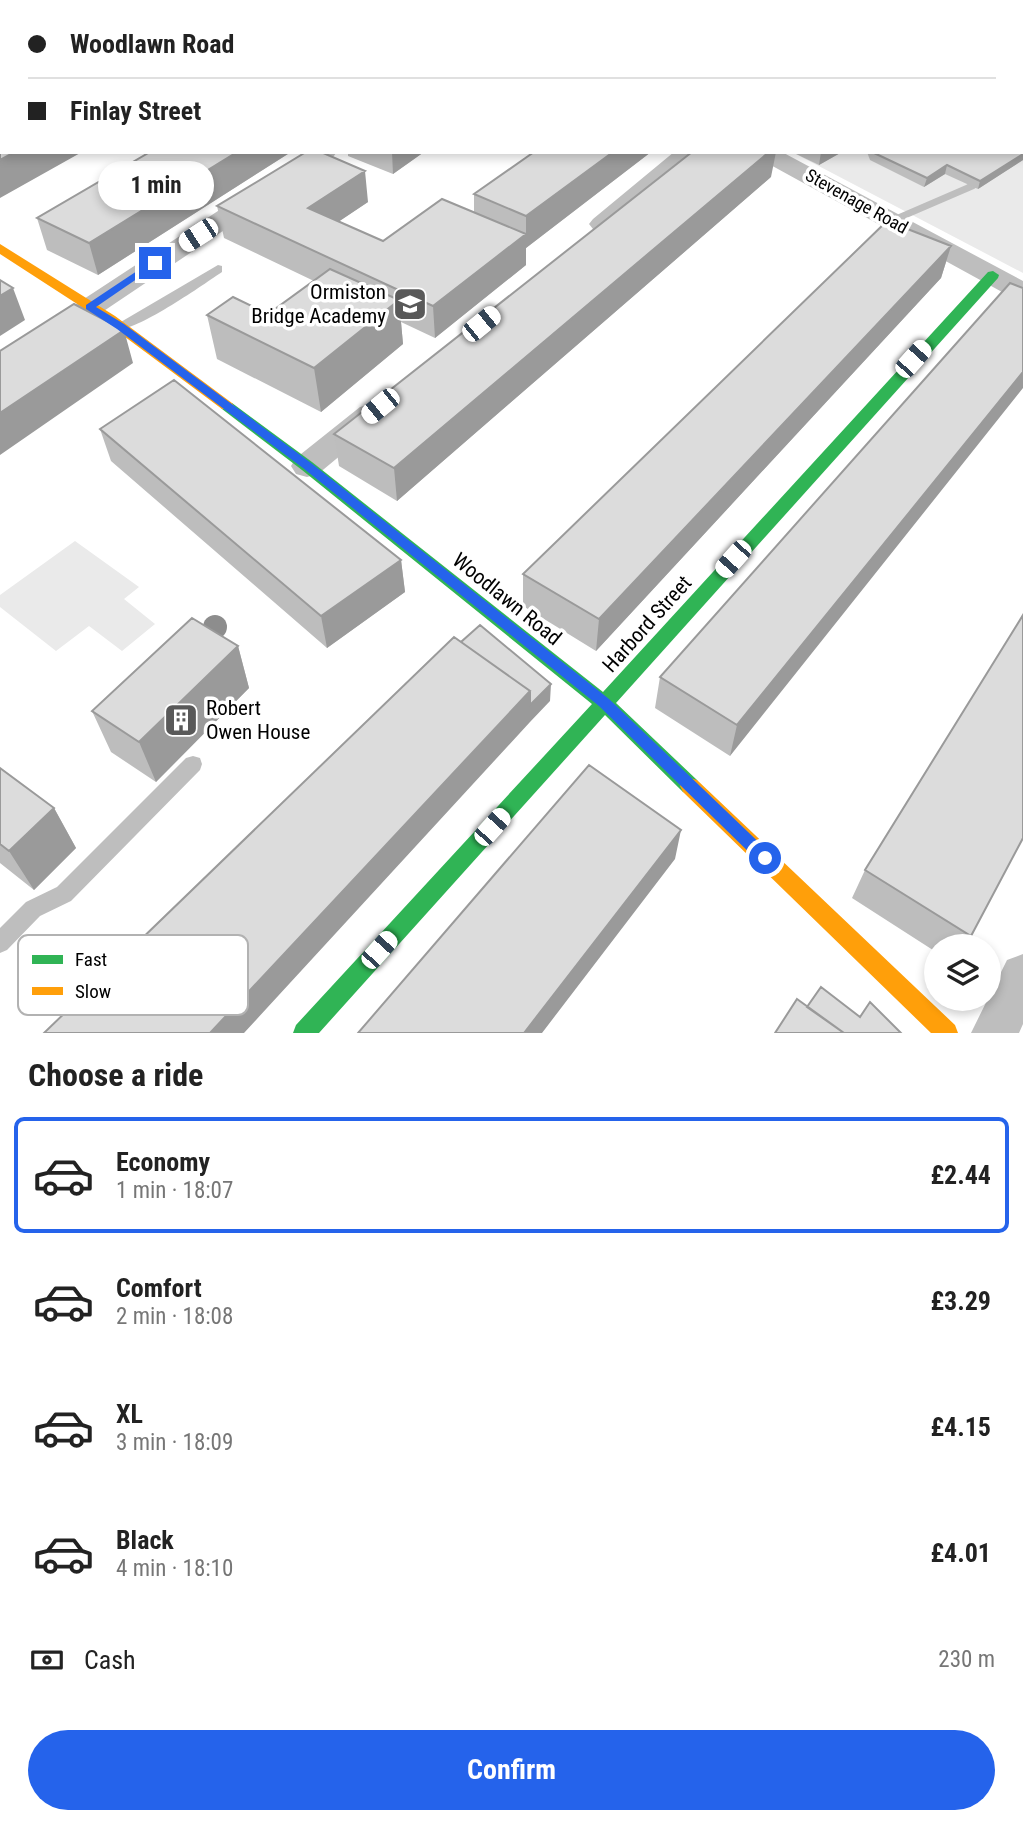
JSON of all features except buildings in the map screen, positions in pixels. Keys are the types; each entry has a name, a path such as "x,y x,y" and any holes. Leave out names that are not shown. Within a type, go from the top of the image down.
{"street":[{"path":"0,367 322,154"},
{"path":"583,240 687,154"},
{"name":"Stevenage Road","path":"768,154 1023,292"},
{"name":"Woodlawn Road","path":"0,248 121,326 307,466 604,703 947,1033"},
{"name":"Harbord Street","path":"304,1033 993,275"},
{"path":"307,466 393,395"},
{"path":"994,1033 1023,976"}],"lane":[{"path":"891,220 970,187 1023,154"},
{"path":"121,326 162,305 218,269"},
{"path":"0,943 33,909 64,894 193,764"}],"shaded area":[{"path":"796,154 1023,154 1023,273"},
{"path":"75,541 139,587 124,599 155,624 122,651 89,626 56,651 0,607 0,595"}],"traffic: fast":[{"path":"304,1033 993,275"},
{"path":"227,406 307,466 604,703 690,786"}],"traffic: slow":[{"path":"0,248 110,319 227,406"},
{"path":"690,786 947,1033"}],"place":[{"name":"Ormiston Bridge Academy","path":"410,304"},
{"name":"Robert Owen House","path":"181,720"}],"route":[{"path":"155,263 90,307 121,326 307,466 604,703 765,858"}]}
